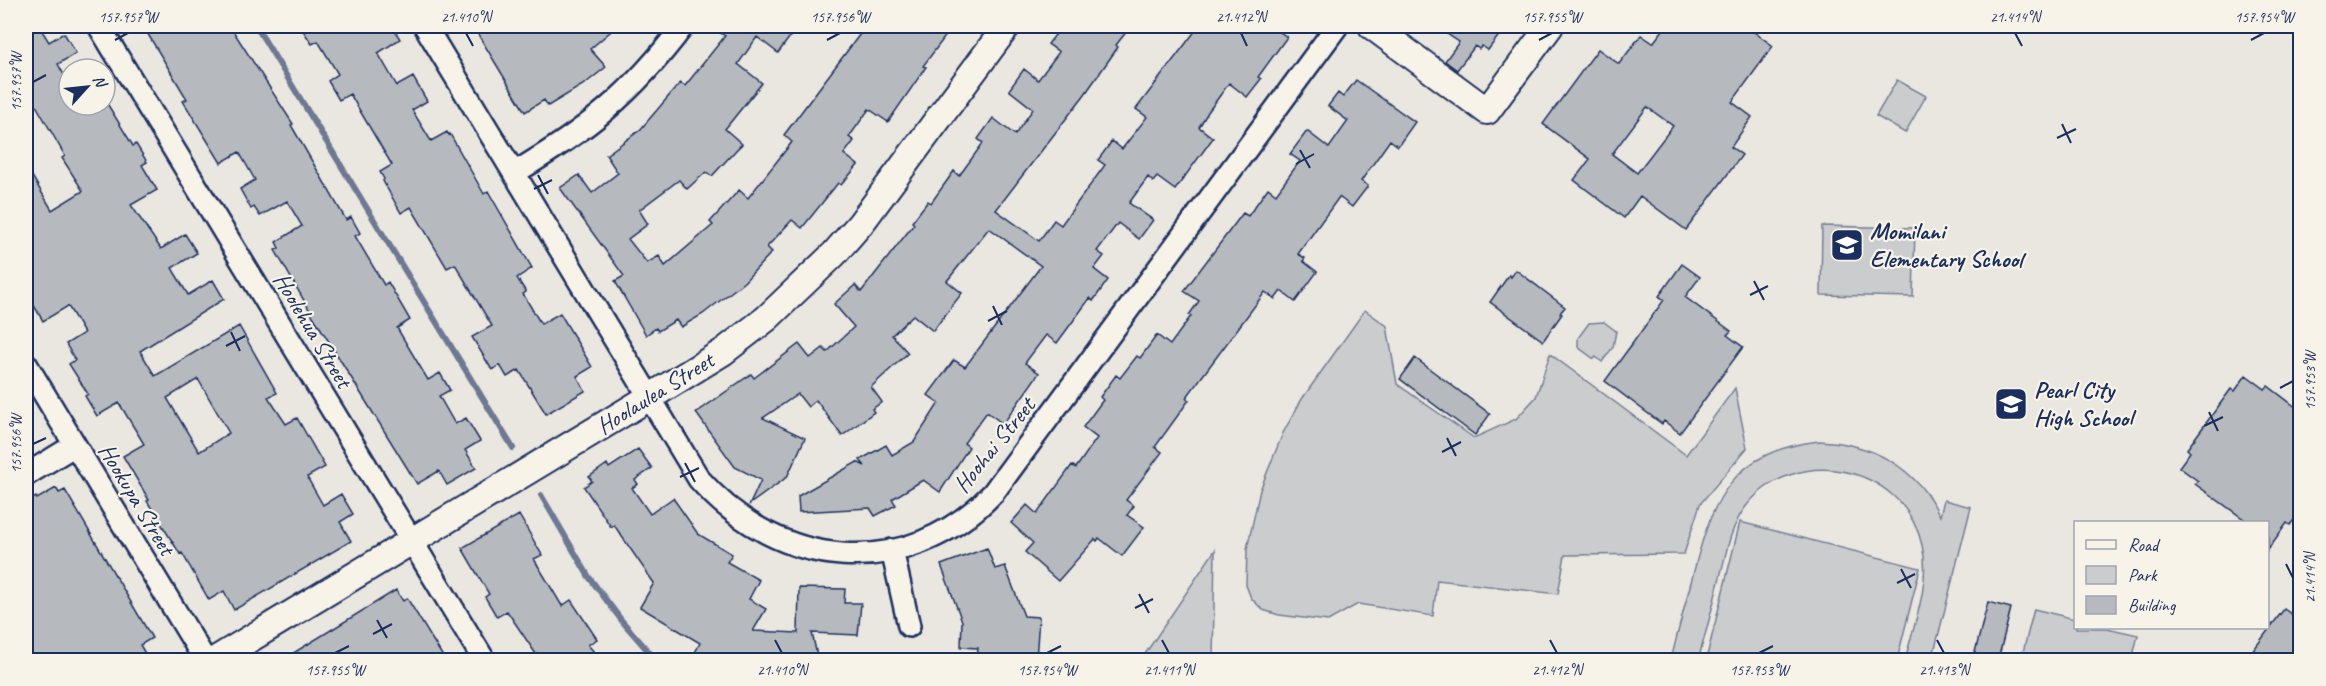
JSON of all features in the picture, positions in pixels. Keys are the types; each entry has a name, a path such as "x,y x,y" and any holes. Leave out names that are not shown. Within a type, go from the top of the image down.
{"street":[{"name":"Hoolehua Street","path":"99,26 484,660"},
{"name":"Hoohai Street","path":"425,26 699,479 729,510 753,527 801,548 824,552 873,554 926,540 949,529 967,518 993,493 1337,26"},
{"path":"514,173 557,148 607,111 656,62 683,26"},
{"name":"Hoolaulea Street","path":"215,660 650,397 723,352 746,335 834,254 874,205 1007,26"},
{"path":"1372,26 1487,111 1550,26"},
{"name":"Hookupa Street","path":"26,364 205,660"},
{"path":"26,475 75,445"},
{"path":"892,550 909,626"}],"green space":[{"path":"1897,80 1926,96 1905,133 1876,116"},
{"path":"1822,226 1915,228 1913,297 1821,295"},
{"path":"1365,310 1387,326 1397,384 1474,438 1516,419 1536,397 1550,354 1686,455 1735,388 1747,448 1700,504 1684,554 1565,555 1558,594 1437,580 1433,616 1358,604 1328,621 1279,615 1263,610 1251,598 1246,585 1247,549 1260,490 1283,433 1302,399"},
{"path":"1604,322 1616,331 1613,347 1602,362 1578,347 1578,338 1589,323"},
{"path":"1819,441 1857,447 1890,461 1918,484 1940,516 1944,500 1971,507 1932,660 1905,660 1920,603 1924,574 1922,545 1911,517 1893,496 1870,480 1844,472 1817,470 1790,475 1765,488 1744,509 1729,542 1698,660 1671,660 1701,544 1719,500 1747,467 1766,455 1790,446"},
{"path":"1740,522 1920,568 1897,660 1706,660"},
{"path":"1215,550 1213,660 1141,660"},
{"path":"2034,609 2074,619 2074,629 2111,629 2138,635 2132,660 2021,660"}],"building":[{"path":"26,26 39,26 49,42 64,33 76,53 69,57 57,57 57,117 115,117 133,146 136,144 147,162 142,165 157,190 131,205 161,249 185,234 197,253 172,268 188,295 213,280 224,299 140,351 155,376 239,326 277,393 268,397 286,424 297,418 325,467 307,477 323,505 341,494 353,514 340,522 351,541 234,610 224,591 209,600 182,553 180,554 147,501 149,500 123,456 144,444 119,403 97,416 85,396 88,394 69,364 75,360 66,344 84,333 68,306 43,321 26,292 26,166 52,210 83,191 62,158 65,156 33,100 26,105","holes":["198,379 229,433 199,452 167,398"]},
{"path":"143,26 230,26 293,124 291,125 346,220 351,217 360,233 355,236 384,285 388,282 410,320 397,328 428,380 440,373 450,390 439,396 455,424 466,418 480,441 465,450 476,468 447,485 439,471 417,484 275,250 279,248 276,242 302,226 287,201 260,216 254,207 251,209 240,189 255,180 239,152 221,163 183,101 187,99"},
{"path":"300,26 392,26 400,39 378,53 397,86 413,77 427,101 412,110 431,141 447,132 450,134 484,194 488,191 532,268 517,278 526,292 523,294 541,324 560,313 592,367 577,376 585,391 546,414 519,370 507,377 500,365 492,370 472,337 492,326 455,264 447,268 411,207 401,213 380,172 392,165 350,94 339,100 328,81 338,74 318,41 312,44"},
{"path":"473,26 617,26 590,49 606,67 586,83 548,106 544,100 525,112"},
{"path":"710,26 798,26 778,53 757,37 738,64 762,83 725,129 742,144 712,176 706,172 687,189 679,180 639,210 648,224 628,239 647,263 659,256 665,266 713,225 710,222 739,190 748,198 792,142 784,135 866,26 953,26 923,66 926,67 888,122 869,109 849,137 854,141 844,154 858,165 841,185 838,183 802,228 792,220 767,247 772,252 744,282 703,314 681,327 676,320 646,335 615,281 624,276 560,188 579,175 592,193 618,173 606,155 640,130 680,83 685,86 725,36"},
{"path":"1062,26 1131,26 1085,94 996,210 1039,241 1054,220 1061,225 1105,165 1098,160 1112,141 1122,149 1147,117 1136,109 1199,26 1271,26 1287,37 1258,77 1261,79 1247,97 1229,83 1199,127 1213,138 1175,190 1157,177 1153,182 1148,177 1129,203 1153,220 1139,239 1118,223 1097,251 1104,256 1094,269 1108,280 1093,301 1090,298 1057,343 1046,335 1025,363 1039,373 1003,424 987,412 964,443 969,447 940,492 923,480 892,499 896,505 875,516 870,508 799,512 798,496 857,462 865,466 860,460 886,445 892,455 914,442 939,403 928,395 954,360 965,367 1041,266 989,228 947,281 962,293 933,331 913,315 892,335 908,353 871,387 882,402 872,409 874,412 842,436 816,400 808,407 798,394 763,418 805,438 787,477 750,504 761,480 735,467 696,413 751,374 754,378 799,344 810,358 823,348 827,352 854,327 834,304 855,285 861,292 914,224 912,222 928,201 931,203 954,171 959,176 983,143 978,139 993,118 1015,135 1033,109 1009,90 1024,69 1038,80 1059,52 1048,44"},
{"path":"1435,26 1506,26 1488,50 1482,46 1479,49 1475,46 1457,70 1445,61 1459,42"},
{"path":"1666,26 1746,26 1773,46 1732,102 1752,117 1731,147 1742,155 1686,230 1640,196 1624,218 1574,180 1590,159 1543,124 1598,49 1619,64 1641,35 1653,43","holes":["1647,107 1673,126 1637,173 1612,154"]},
{"path":"1356,80 1415,122 1398,146 1390,140 1361,181 1368,186 1352,207 1339,197 1298,254 1305,258 1303,261 1317,272 1295,302 1281,291 1275,299 1265,292 1186,398 1189,400 1155,447 1162,452 1126,500 1134,506 1127,515 1144,527 1122,556 1099,538 1097,541 1095,539 1058,581 1025,552 1033,543 1011,523 1027,505 1037,514 1072,465 1076,468 1097,438 1083,427 1103,400 1100,397 1116,375 1120,378 1137,356 1140,358 1157,335 1170,345 1199,301 1184,291 1243,213 1248,216 1268,188 1276,194 1300,161 1290,154 1307,131 1329,148 1348,121 1328,106 1338,93 1343,97"},
{"path":"1682,264 1700,277 1685,297 1731,331 1727,335 1743,347 1680,433 1664,421 1662,424 1605,381 1664,300 1659,296"},
{"path":"1516,270 1565,307 1543,341 1490,302 1509,275 1511,277"},
{"path":"1415,358 1490,414 1475,435 1400,379"},
{"path":"2246,375 2265,389 2268,386 2301,411 2301,511 2290,525 2287,523 2269,548 2269,521 2247,521 2195,484 2198,481 2179,467 2190,452 2187,449 2231,389 2235,391"},
{"path":"638,449 652,468 635,480 638,484 632,488 650,514 673,498 698,534 732,554 727,562 759,580 749,599 766,609 753,631 798,633 799,588 845,589 844,603 861,603 858,635 812,633 818,660 691,660 700,643 640,607 654,583 614,525 611,527 584,487 592,481 589,477 607,464 609,468"},
{"path":"56,488 59,493 65,490 152,638 140,645 149,660 26,660 26,503"},
{"path":"519,515 542,555 534,559 562,606 571,600 597,639 588,645 601,660 540,660 507,611 497,617 485,597 489,594 462,548"},
{"path":"987,548 995,569 1005,566 1024,616 1039,617 1036,660 977,660 978,648 961,647 962,621 941,565"},
{"path":"396,590 403,601 407,598 445,660 282,660"},
{"path":"1988,602 2011,608 1998,660 1973,660"},
{"path":"2284,609 2301,621 2301,660 2246,660"}],"waterway":[{"path":"256,26 513,448"},
{"path":"541,495 589,577 622,621 656,660"}],"place":[{"name":"Momilani Elementary School","path":"1847,245"},
{"name":"Pearl City High School","path":"2011,404"}]}
